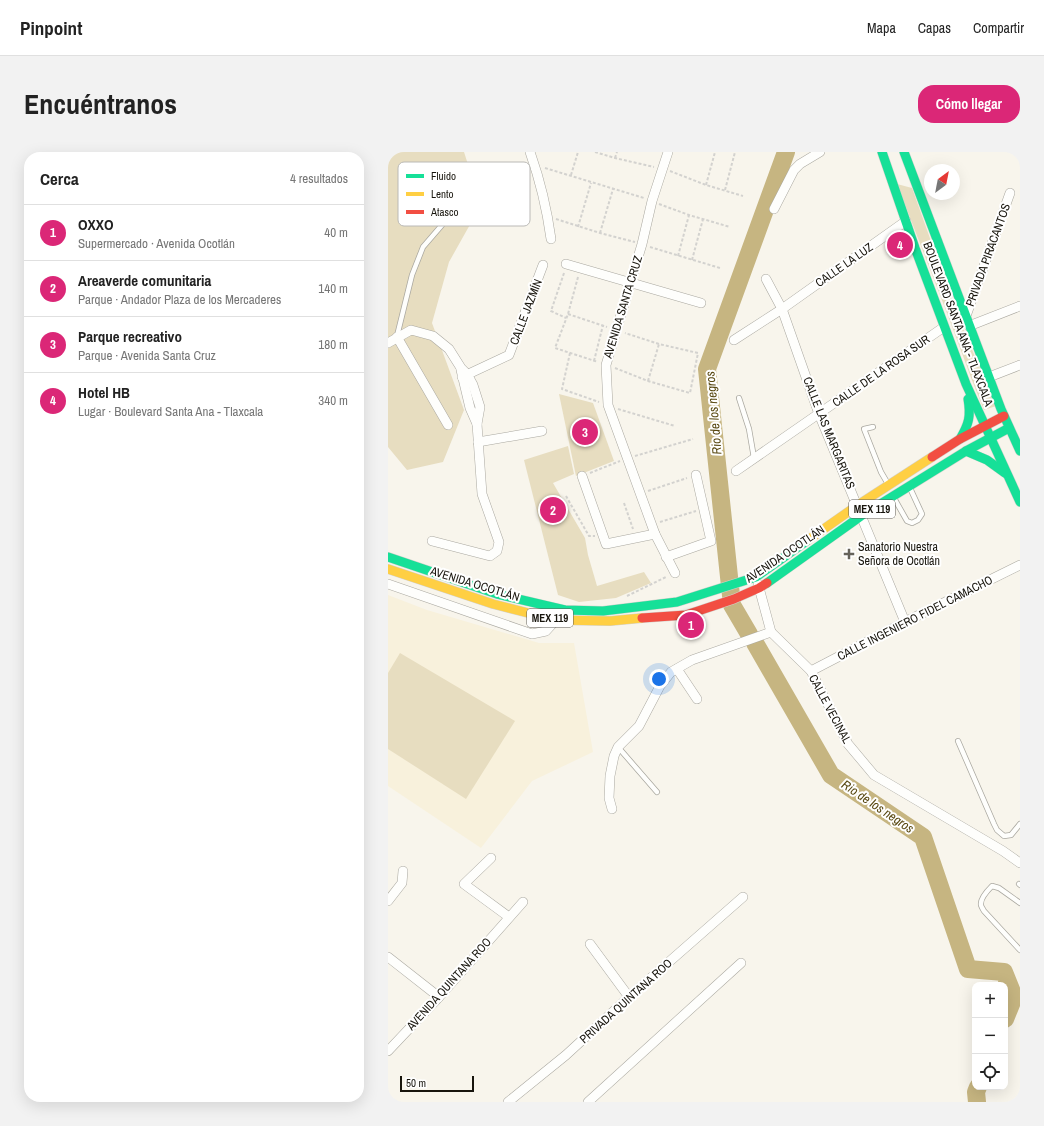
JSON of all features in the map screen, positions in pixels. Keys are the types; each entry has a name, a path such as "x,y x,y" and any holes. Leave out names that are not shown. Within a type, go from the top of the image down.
{"main road":[{"name":"BOULEVARD SANTA ANA - TLAXCALA","path":"882,152 944,327 966,384 1020,502"},
{"path":"887,152 900,174 908,174 911,169"},
{"name":"BOULEVARD SANTA ANA - TLAXCALA","path":"904,152 988,376 1009,428 1020,450"},
{"path":"960,440 968,426 970,416 966,384"},
{"name":"AVENIDA OCOTLÁN","path":"388,557 496,594 565,610 603,611 677,602 756,577 858,505 960,440 1004,416"},
{"name":"AVENIDA OCOTLÁN","path":"388,569 494,604 556,620 610,621 686,615 759,588 861,516 966,451 1009,428"},
{"path":"966,451 981,456 995,464 1007,475"}],"street":[{"path":"530,152 535,165 548,217 551,239"},
{"name":"AVENIDA SANTA CRUZ","path":"668,152 652,201 642,244 606,364 608,405 653,529 675,573"},
{"path":"774,209 794,170 800,164 820,152"},
{"name":"PRIVADA PIRACANTOS","path":"967,321 1010,193"},
{"name":"CALLE LA LUZ","path":"734,340 782,309 906,221"},
{"path":"566,264 701,303"},
{"name":"CALLE JAZMÍN","path":"463,373 510,355 544,265"},
{"name":"CALLE LAS MARGARITAS","path":"766,279 782,309 820,414 905,622"},
{"path":"967,321 1020,306"},
{"name":"CALLE DE LA ROSA SUR","path":"736,472 944,327"},
{"path":"388,343 410,330 433,336 449,349 463,373 474,385 480,408 477,424 482,494 499,542 498,551 490,556 432,541"},
{"path":"397,337 448,425"},
{"path":"988,376 1020,365"},
{"path":"463,373 468,404 477,424"},
{"path":"468,404 478,401"},
{"path":"478,442 542,431"},
{"path":"582,476 605,540 636,537 653,529"},
{"path":"666,557 711,541 696,476"},
{"name":"CALLE INGENIERO FIDEL CAMACHO","path":"811,672 905,622 1020,566"},
{"name":"CALLE VECINAL","path":"756,577 771,632 811,672 848,744 874,775 1003,851 1020,863"},
{"path":"388,584 532,634 546,631 556,620"},
{"path":"612,809 609,798 610,776 614,756 618,747 638,726 660,686 670,672 692,660 771,632"},
{"path":"677,669 697,699"},
{"path":"491,858 464,884 509,918"},
{"path":"388,901 402,883 404,870"},
{"name":"PRIVADA QUINTANA ROO","path":"508,1102 566,1055 629,997 743,897"},
{"name":"AVENIDA QUINTANA ROO","path":"388,1051 439,997 523,902"},
{"path":"590,944 629,997"},
{"path":"391,959 439,997"},
{"path":"588,1102 741,963"}],"lane":[{"path":"397,337 412,275 423,247 441,226"},
{"path":"740,398 749,429 754,459"},
{"path":"873,427 864,429 888,486"},
{"path":"893,496 907,521 912,523 918,520 922,514 909,486"},
{"path":"958,741 997,830 1004,836 1011,835 1020,824"},
{"path":"618,747 657,792"},
{"path":"1020,903 999,888 992,886 982,900 981,906 1020,950"}],"path":[{"path":"571,176 578,152"},
{"path":"595,152 663,169 706,185 743,196"},
{"path":"615,158 616,152"},
{"path":"706,185 715,152"},
{"path":"725,190 735,152"},
{"path":"535,165 730,227"},
{"path":"578,226 591,182"},
{"path":"600,233 613,189"},
{"path":"678,256 689,215"},
{"path":"548,217 720,268"},
{"path":"692,260 704,219"},
{"path":"566,264 551,311 566,318"},
{"path":"568,314 659,344 698,354 690,393 648,381 606,364 555,348 568,314 580,268"},
{"path":"594,361 603,326"},
{"path":"648,381 659,344"},
{"path":"570,353 562,389 675,426"},
{"path":"582,476 627,459 693,439"},
{"path":"640,493 696,476"},
{"path":"566,496 588,536 605,540"},
{"path":"624,503 636,537"},
{"path":"653,529 703,509"},
{"path":"629,608 626,596 675,573"}],"shaded area":[{"path":"388,152 464,152 467,162 398,162 398,226 469,226 449,262 432,323 464,410 443,462 407,470 388,447"},
{"path":"897,184 912,188 959,319 996,406 984,410"},
{"path":"559,394 593,403 614,461 576,476"},
{"path":"568,446 574,474 553,483 585,538 588,555 597,586 644,572 651,583 616,598 579,602 558,595 524,460"},
{"path":"388,595 427,610 539,643 574,643 593,752 532,781 481,848 388,786"},
{"path":"400,653 515,721 466,799 388,749 388,673"}],"waterway":[{"name":"Rio de los negros","path":"749,634 732,605 707,369 786,152"},
{"name":"Rio de los negros","path":"755,643 831,775 923,837 968,969 1004,972 1014,997 1005,1018"},
{"name":"Rio de los negros","path":"977,1090 977,1102"}],"traffic: fast":[{"path":"882,152 915,248 966,384 1020,502"},
{"path":"904,152 1001,409 1020,451"},
{"path":"960,439 968,420 968,399"},
{"path":"767,583 861,516 966,451 1009,428"},
{"path":"966,451 987,460 1005,473"},
{"path":"388,557 497,594 565,610 603,611 677,602 756,577 808,540"}],"traffic: slow":[{"path":"808,540 858,505 932,457"},
{"path":"388,569 493,604 556,620 610,621 642,618"}],"traffic: jam":[{"path":"932,457 960,439 1004,416"},
{"path":"642,618 686,615 734,599 767,583"}],"place":[{"name":"Hotel HB","path":"900,245"},
{"name":"Parque recreativo","path":"585,432"},
{"name":"Areaverde comunitaria","path":"553,510"},
{"name":"Sanatorio Nuestra Señora de Ocotlán","path":"849,554"},
{"name":"OXXO","path":"691,625"}]}
